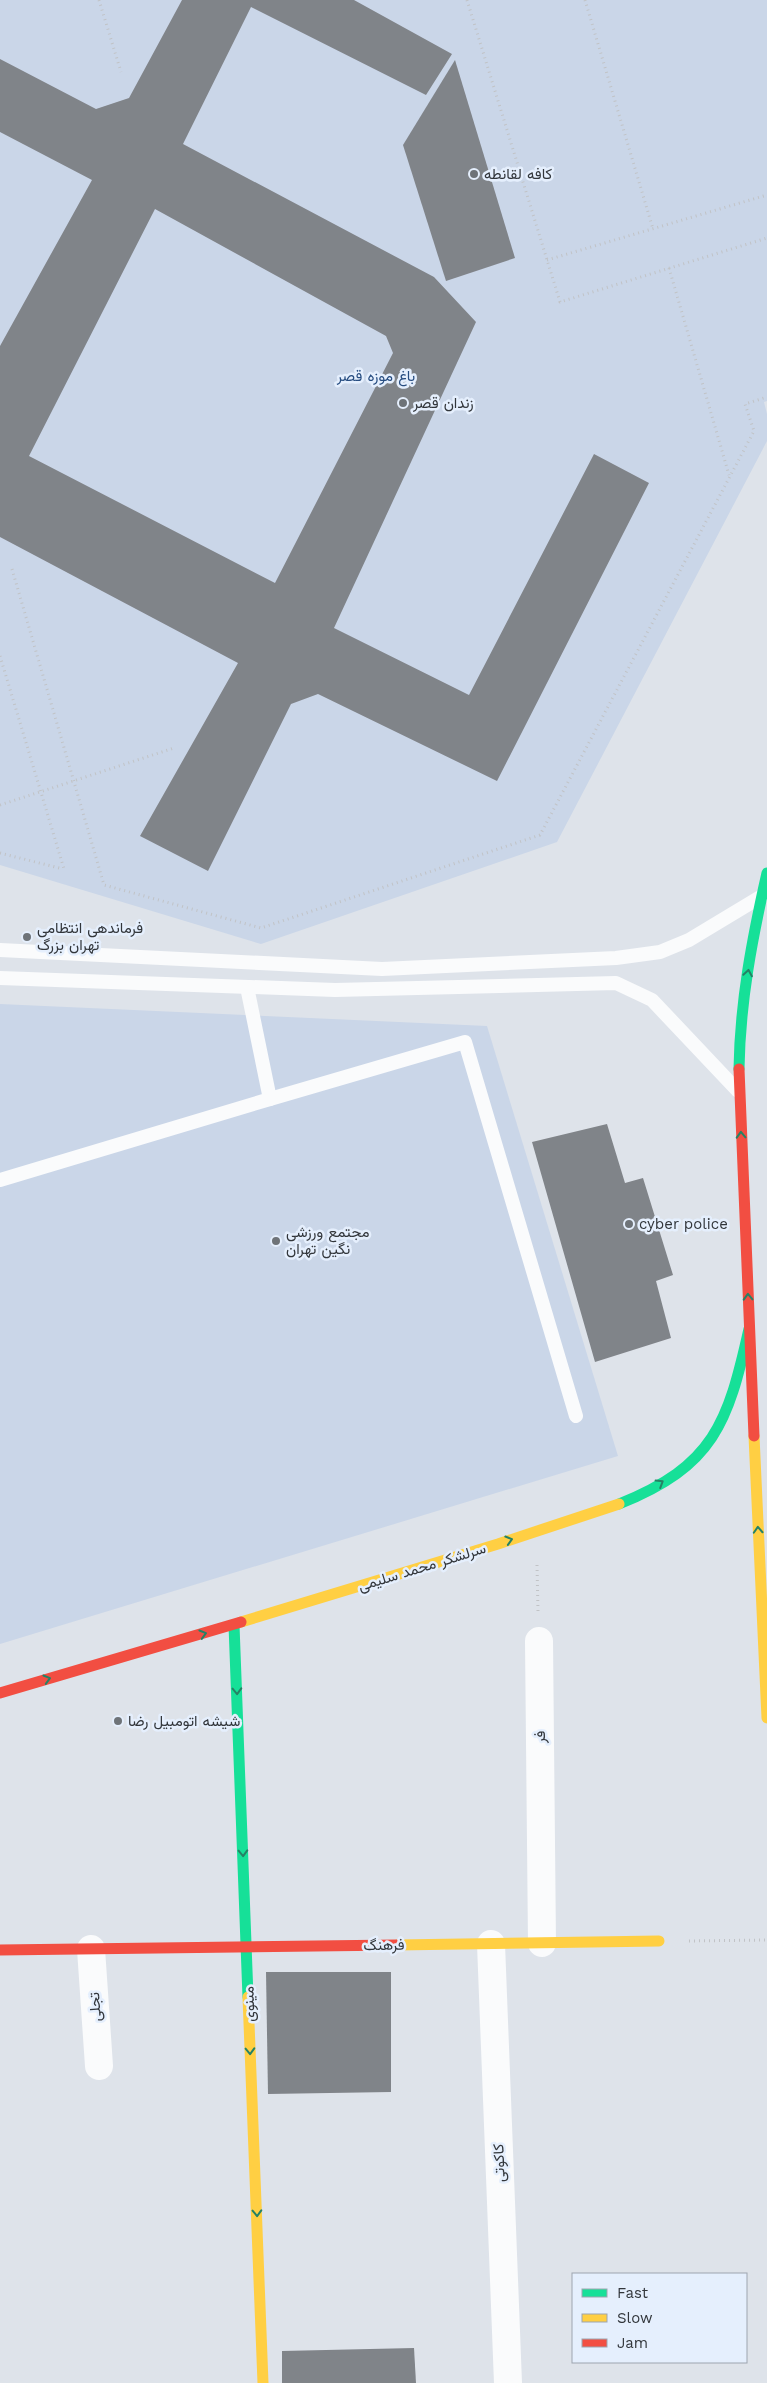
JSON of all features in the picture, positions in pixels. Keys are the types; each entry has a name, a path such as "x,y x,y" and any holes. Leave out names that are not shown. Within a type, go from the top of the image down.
{"street":[{"path":"767,873 740,1023 739,1091 767,1718"},
{"name":"سرلشکر محمد سلیمی","path":"0,1693 234,1625 607,1510 639,1497 679,1472 697,1458 714,1438 732,1404 749,1329"},
{"name":"مینوی","path":"234,1625 263,2383"},
{"name":"فر","path":"539,1641 542,1943"},
{"name":"فرهنگ","path":"0,1950 659,1941"},
{"name":"کاکوتی","path":"490,1944 508,2383"},
{"name":"تجلی","path":"91,1949 99,2066"}],"lane":[{"path":"0,950 382,969 616,958 660,952 689,940 762,895"},
{"path":"0,978 334,990 616,983 652,1000 739,1091"},
{"path":"247,987 270,1099"},
{"path":"0,1180 465,1042 576,1416"}],"path":[{"path":"99,0 121,72"},
{"path":"467,0 560,302 767,238"},
{"path":"585,0 653,229"},
{"path":"547,260 767,195"},
{"path":"669,268 730,476"},
{"path":"12,569 72,781 104,885 261,928 540,836 754,431 746,404 767,397"},
{"path":"0,656 64,870 0,853"},
{"path":"0,805 174,748"},
{"path":"536,1532 539,1641"},
{"path":"659,1941 767,1940"}],"green space":[{"name":"باغ موزه قصر","path":"0,0 767,0 767,401 764,402 767,414 767,441 557,842 261,944 0,865"},
{"name":"مجتمع ورزشی نگین تهران","path":"0,1004 487,1026 618,1456 0,1644"}],"building":[{"name":"زندان قصر","path":"182,0 354,0 452,54 426,95 251,7 183,144 434,277 476,322 334,628 469,695 594,454 649,483 497,781 318,694 291,704 208,871 140,836 238,663 0,537 0,346 92,180 0,132 0,59 96,109 129,98","holes":["155,209 386,336 393,353 275,583 29,456"]},
{"path":"455,60 515,258 446,281 403,145"},
{"path":"607,1124 625,1183 643,1178 673,1275 656,1281 671,1338 595,1362 532,1142"},
{"path":"266,1972 391,1972 391,2092 268,2094"},
{"path":"414,2348 416,2383 282,2383 282,2351"}],"traffic: fast":[{"path":"739,1069 744,995 756,922 767,873"},
{"path":"619,1504 651,1489 676,1474 696,1457 712,1438 724,1416 733,1391 749,1329"},
{"path":"234,1625 248,1997"}],"traffic: slow":[{"path":"754,1436 767,1718"},
{"path":"241,1622 498,1544 619,1504"},
{"path":"397,1945 659,1941"},
{"path":"248,1997 263,2383"}],"traffic: jam":[{"path":"739,1069 754,1436"},
{"path":"0,1693 241,1622"},
{"path":"0,1950 397,1945"}],"place":[{"name":"کافه لقانطه","path":"474,174"},
{"name":"زندان قصر","path":"403,403"},
{"name":"فرماندهی انتظامی تهران بزرگ","path":"27,937"},
{"name":"cyber police","path":"629,1224"},
{"name":"مجتمع ورزشی نگین تهران","path":"276,1241"},
{"name":"شیشه اتومبیل رضا","path":"118,1721"}]}
